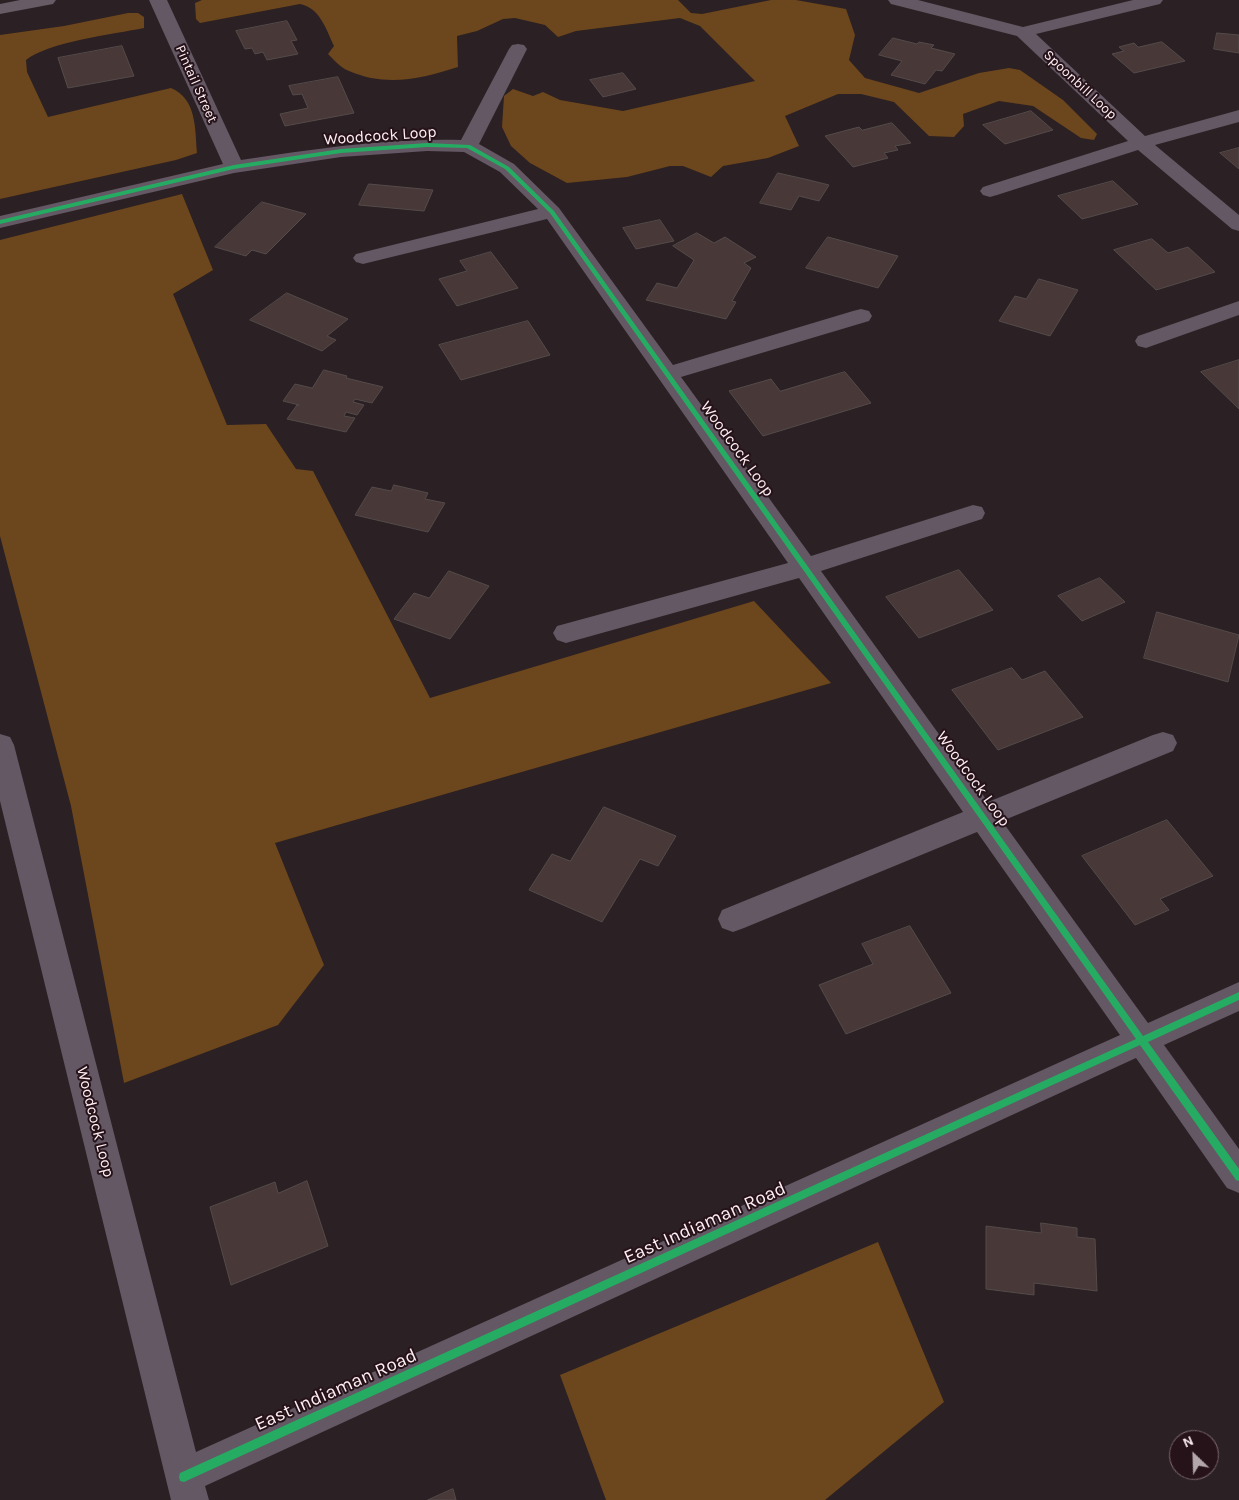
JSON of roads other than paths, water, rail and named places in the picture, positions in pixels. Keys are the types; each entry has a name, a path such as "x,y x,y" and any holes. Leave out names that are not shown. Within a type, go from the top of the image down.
{"main road":[{"path":"0,9 47,0"}],"street":[{"name":"Pintail Street","path":"158,0 234,167"},
{"path":"898,0 1023,32"},
{"name":"Spoonbill Loop","path":"1023,32 1129,2 1154,0"},
{"name":"Spoonbill Loop","path":"1023,32 1141,143 1239,225"},
{"path":"468,146 518,49"},
{"path":"990,191 1141,143 1239,116"},
{"name":"Woodcock Loop","path":"0,222 234,167 341,151 427,145 468,146 507,168 552,212 1239,1177"},
{"path":"363,258 552,212"},
{"path":"1146,341 1239,308"},
{"path":"667,374 860,316"},
{"path":"566,633 805,567 973,513"},
{"path":"733,919 984,818 1163,743"},
{"name":"Woodcock Loop","path":"0,745 187,1489"},
{"name":"East Indiaman Road","path":"187,1489 1239,996"}]}
